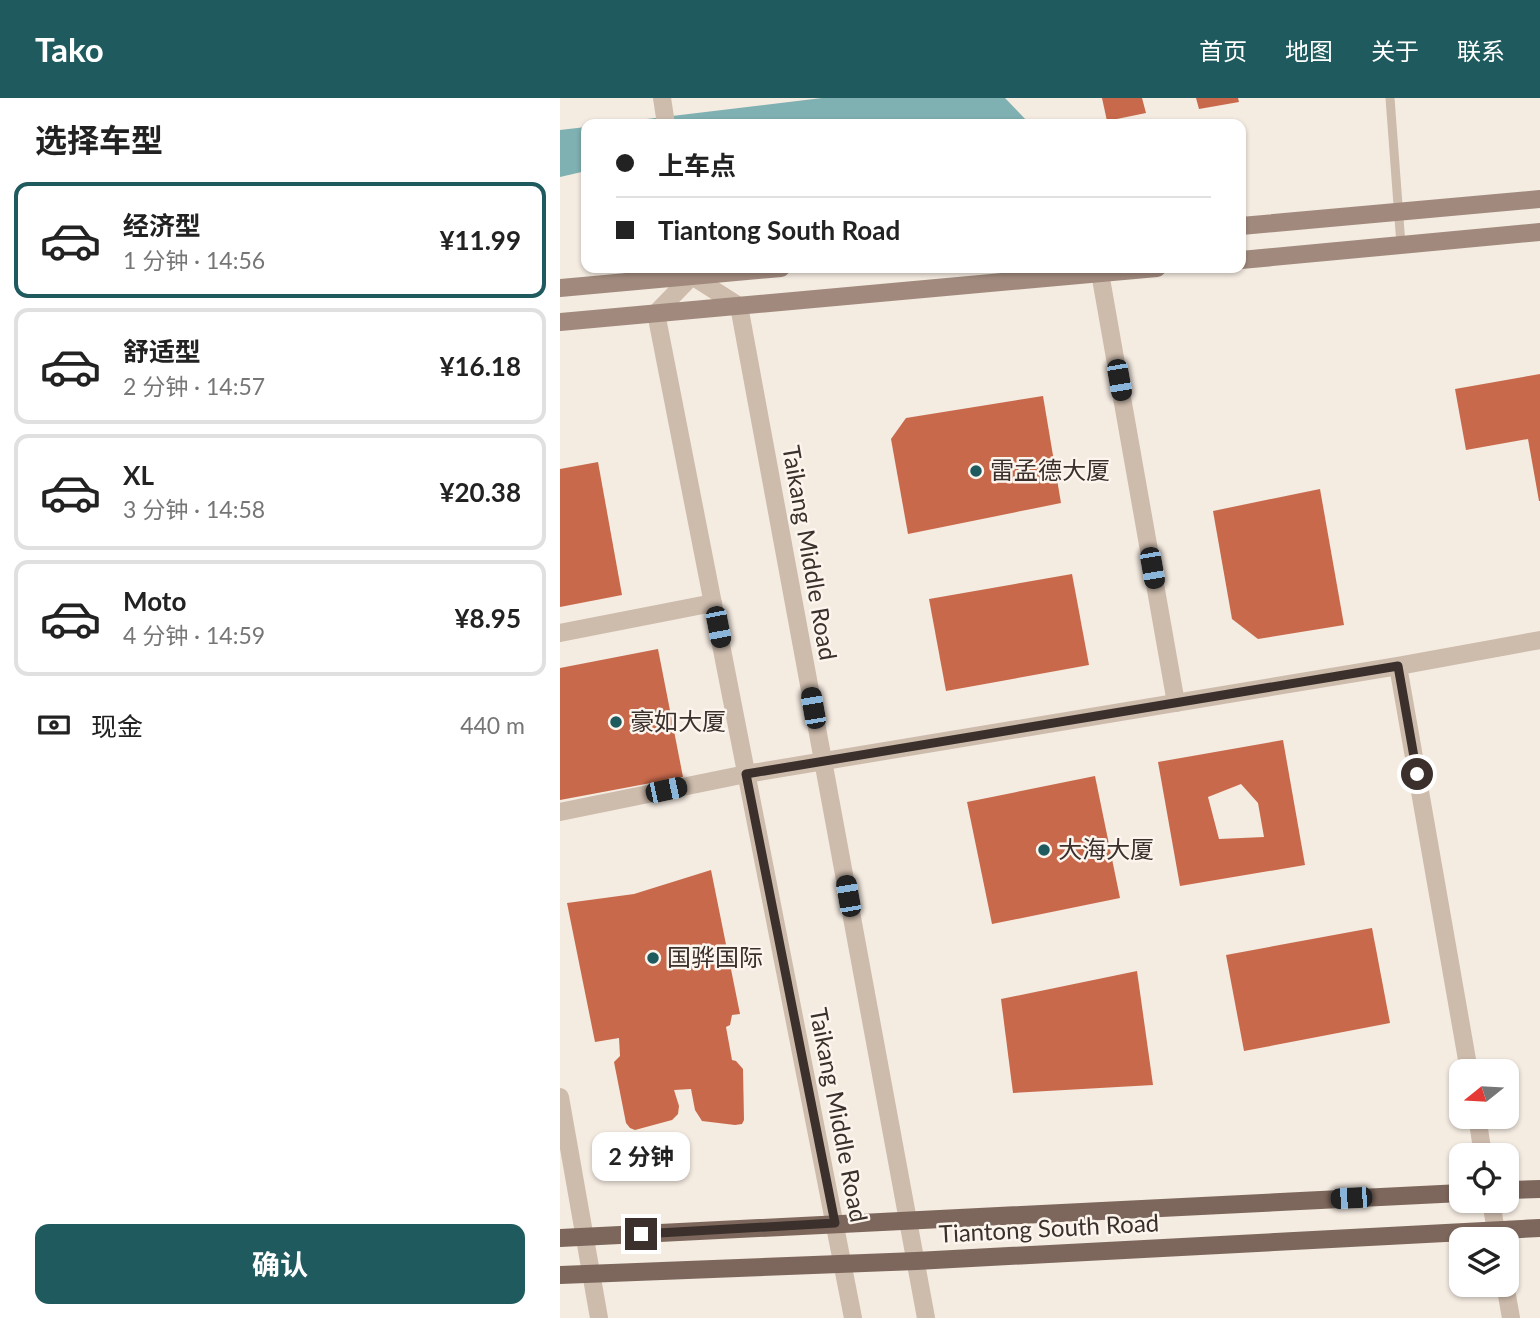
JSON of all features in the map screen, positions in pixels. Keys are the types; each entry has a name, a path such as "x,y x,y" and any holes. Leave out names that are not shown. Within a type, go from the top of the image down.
{"main road":[{"path":"1246,226 1540,199"},
{"path":"1246,260 1540,232"},
{"path":"560,288 683,273"},
{"path":"560,322 1100,273"},
{"path":"1519,1190 1540,1189"},
{"name":"Tiantong South Road","path":"560,1238 1449,1194"},
{"name":"Tiantong South Road","path":"1519,1231 1540,1228"},
{"name":"Tiantong South Road","path":"560,1275 1449,1237"}],"street":[{"path":"656,313 690,273"},
{"path":"692,273 739,306"},
{"path":"1100,273 1176,703"},
{"name":"Taikang Middle Road","path":"739,306 926,1318"},
{"name":"Taikang Middle Road","path":"656,313 853,1318"},
{"path":"560,633 713,603"},
{"path":"560,812 746,774 1540,640"},
{"path":"1398,666 1467,1059"},
{"path":"560,1097 599,1318"},
{"path":"1507,1297 1511,1318"}],"lane":[{"path":"1390,98 1401,246"}],"water":[{"path":"822,98 1005,98 1025,119 647,119"},
{"path":"581,128 581,172 560,177 560,130"}],"building":[{"path":"1102,98 1142,98 1146,113 1107,119"},
{"path":"1196,98 1238,98 1239,102 1199,109"},
{"path":"1540,374 1539,501 1528,439 1466,450 1455,389"},
{"name":"雷孟德大厦","path":"1043,396 1061,503 908,534 891,439 906,418"},
{"path":"598,462 622,595 560,607 560,469"},
{"path":"1320,489 1344,625 1258,639 1232,619 1213,511"},
{"path":"1072,574 1089,665 946,691 929,599"},
{"name":"豪如大厦","path":"658,649 683,777 560,800 560,668"},
{"path":"1283,740 1305,865 1180,886 1158,762","holes":["1241,784 1258,803 1264,837 1219,839 1208,797"]},
{"name":"大海大厦","path":"1095,776 1120,898 992,924 967,802"},
{"name":"国骅国际","path":"711,870 740,1014 732,1015 730,1025 726,1027 732,1060 743,1069 744,1120 742,1124 735,1125 702,1121 695,1110 691,1089 674,1090 679,1106 678,1114 672,1120 635,1130 626,1123 614,1062 620,1056 619,1038 595,1042 567,903 634,894"},
{"path":"1372,928 1390,1023 1244,1051 1226,955"},
{"path":"1137,971 1153,1085 1013,1093 1001,999"}],"place":[{"name":"雷孟德大厦","path":"976,471"},
{"name":"豪如大厦","path":"616,722"},
{"name":"大海大厦","path":"1044,850"},
{"name":"国骅国际","path":"653,958"}],"route":[{"path":"641,1234 835,1223 746,774 1398,666 1417,774"}]}
